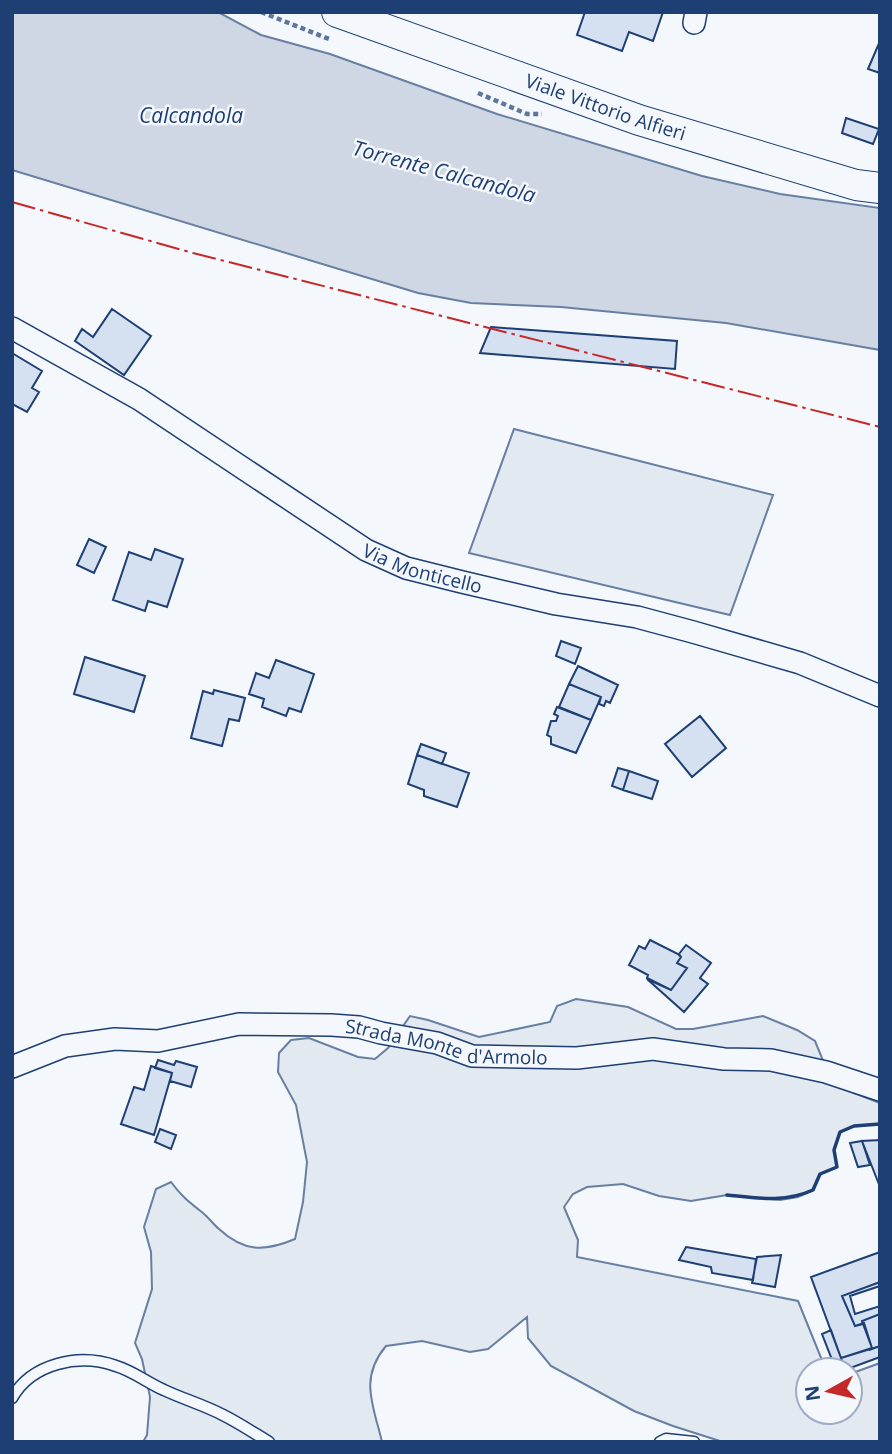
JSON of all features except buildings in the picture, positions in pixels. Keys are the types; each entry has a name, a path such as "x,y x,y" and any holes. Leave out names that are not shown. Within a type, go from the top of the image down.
{"street":[{"name":"Viale Vittorio Alfieri","path":"337,12 639,120 856,185 880,188"},
{"name":"Via Monticello","path":"12,328 139,399 366,550 406,568 556,604 636,617 693,632 800,663 880,696"},
{"name":"Strada Monte d'Armolo","path":"12,1067 65,1046 115,1039 158,1041 239,1024 331,1026 359,1027 437,1043 472,1056 576,1058 653,1049 724,1059 771,1060 826,1072 880,1090"}],"lane":[{"path":"12,1398 29,1376 41,1370 71,1362 97,1361 117,1366 163,1390 222,1414 270,1442"},
{"path":"660,1442 666,1439 694,1442"}],"shaded area":[{"path":"514,429 773,495 730,615 469,553"},
{"path":"576,999 628,1007 676,1029 693,1029 763,1016 797,1030 815,1041 833,1085 880,1103 880,1124 854,1126 840,1132 834,1150 837,1167 820,1174 813,1190 798,1197 780,1200 727,1195 691,1201 659,1196 623,1184 587,1187 573,1194 564,1207 578,1240 577,1257 798,1301 820,1356 794,1356 794,1426 864,1426 864,1369 880,1363 880,1442 723,1442 673,1426 634,1411 551,1366 528,1338 527,1317 488,1349 470,1352 422,1341 386,1346 378,1358 370,1380 372,1403 382,1442 143,1442 147,1435 150,1397 142,1359 135,1343 152,1289 151,1252 144,1227 156,1189 171,1182 182,1196 228,1237 246,1246 264,1248 295,1239 303,1202 307,1162 296,1105 278,1072 279,1053 291,1040 309,1038 358,1057 375,1059 388,1048 410,1016 479,1037 550,1022 557,1006"}],"water":[{"name":"Calcandola","path":"12,12 218,12 261,35 330,54 497,114 702,176 780,194 880,208 880,350 726,323 561,307 471,303 418,293 12,170"}],"wall":[{"path":"727,1195 781,1198 813,1190 820,1174 837,1167 834,1150 840,1132 854,1126 880,1124"}],"power":[{"path":"12,202 193,253 880,427"}],"water label":[{"name":"Torrente Calcandola","path":"444,172"}]}
